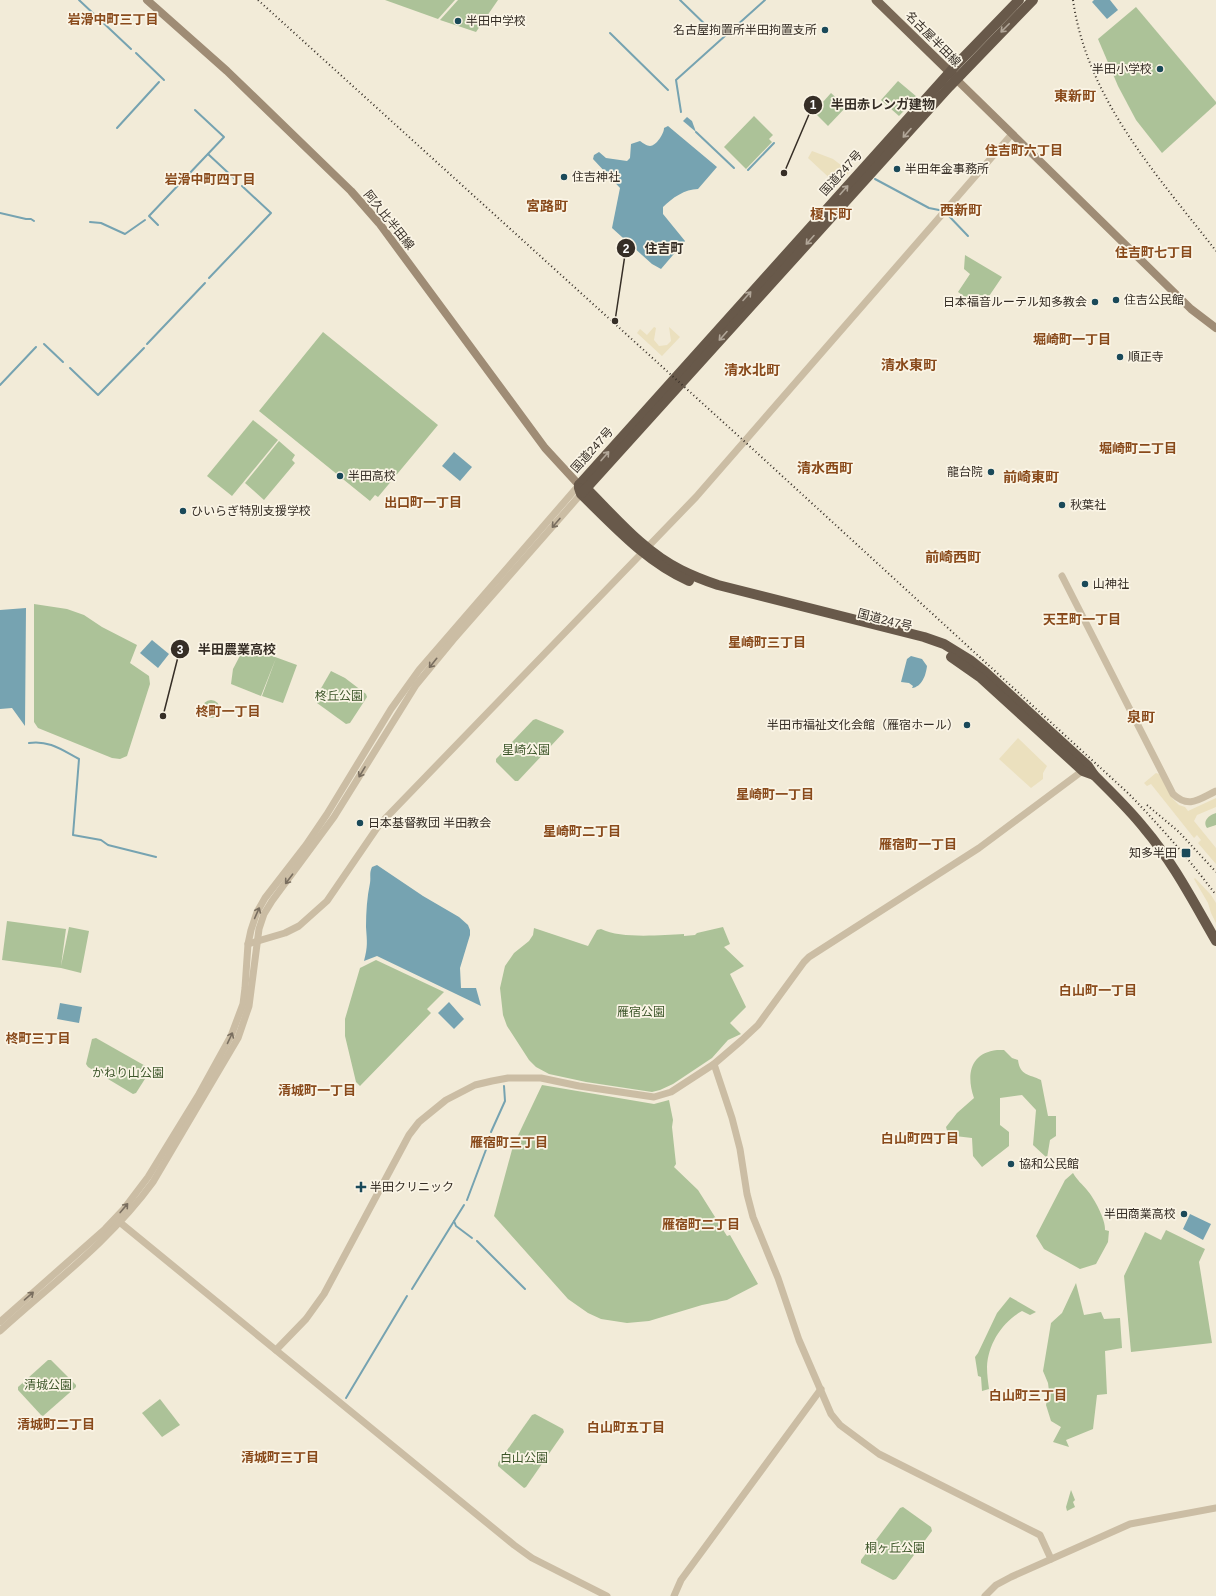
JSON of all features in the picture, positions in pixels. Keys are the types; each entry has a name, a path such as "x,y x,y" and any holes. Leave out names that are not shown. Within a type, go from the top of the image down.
{"highway":[{"name":"国道247号","path":"1019,0 953,76 582,489 645,550 680,570 718,585 906,632 944,644 970,660 986,672 1137,819 1158,846 1182,883 1216,941"},
{"name":"国道247号","path":"953,76 1033,0"}],"main road":[{"name":"阿久比半田線","path":"147,0 227,71 351,191 379,223 545,448 582,489"},
{"name":"名古屋半田線","path":"876,0 953,76"},
{"path":"953,76 1190,309 1216,328"}],"street":[{"path":"248,944 256,943 293,930 314,914 327,901 379,826 696,496 1012,134"},
{"path":"0,1322 105,1229 118,1220 142,1197 164,1165 238,1038 249,1006 253,981 256,943 264,914 272,901 334,817 416,685 582,489"},
{"path":"0,1331 100,1243 118,1220 157,1163 231,1036 243,1004 246,988 248,944 257,912 265,898 306,845 327,814 405,689 434,653 582,489"},
{"path":"1062,576 1173,794 1185,803 1193,802 1216,791"},
{"path":"276,1350 306,1319 324,1294 409,1135 419,1122 446,1100 460,1091 475,1085 492,1081 524,1077 541,1078 579,1086 654,1098 671,1092 714,1064 742,1040 764,1018 809,957 979,848 1088,771"},
{"path":"714,1064 732,1118 740,1149 747,1194 753,1218 778,1278 799,1340 832,1414 848,1431 880,1454 1040,1535 1051,1559"},
{"path":"118,1220 514,1545 532,1558 607,1596"},
{"path":"674,1596 681,1580 821,1389"},
{"path":"985,1596 1003,1581 1130,1524 1216,1508"}],"green space":[{"path":"385,0 455,0 438,19"},
{"path":"458,0 498,0 476,32 440,20"},
{"path":"1136,7 1216,102 1216,104 1162,153 1136,120 1118,86 1098,39"},
{"path":"898,81 917,97 899,116 881,100"},
{"path":"831,93 846,107 828,126 814,112"},
{"path":"754,116 773,135 769,139 772,142 746,169 724,147"},
{"path":"965,255 1002,277 981,308 958,292 970,274 964,269"},
{"path":"323,332 438,425 378,497 375,495 370,501 259,411"},
{"path":"253,420 278,440 232,496 207,476"},
{"path":"279,441 295,455 292,460 295,463 264,500 245,483"},
{"path":"34,604 67,609 84,615 102,627 137,645 130,663 149,676 150,684 127,756 120,759 112,758 38,728 34,722"},
{"path":"245,646 297,665 283,703 262,696 276,658 261,696 231,684 233,669"},
{"name":"柊丘公園","path":"331,671 345,678 366,694 367,697 350,723 346,724 317,703 316,697"},
{"path":"207,700 215,700 220,705 218,716 215,718 207,718 202,713 202,705"},
{"name":"星崎公園","path":"536,719 563,730 564,732 518,781 515,781 496,762 496,759 533,720"},
{"path":"1216,813 1216,825 1207,828 1205,823 1207,819"},
{"path":"7,921 66,929 61,966 69,927 89,931 81,973 61,968 2,960"},
{"name":"雁宿公園","path":"723,927 730,944 724,947 744,966 730,974 746,1007 730,1023 741,1034 728,1040 712,1058 673,1084 660,1090 652,1092 586,1082 549,1074 536,1067 529,1060 507,1026 503,1015 500,988 505,966 514,953 529,941 533,935 534,928 588,946 597,930 601,929 609,932 630,935 684,934 684,936 695,935 697,933"},
{"path":"376,960 444,992 427,1009 431,1013 360,1086 356,1082 345,1036 345,1019 360,968"},
{"name":"かねり山公園","path":"96,1038 149,1068 150,1071 136,1093 133,1094 88,1067 86,1064 92,1039"},
{"path":"1004,1050 1012,1058 1018,1060 1023,1072 1041,1080 1048,1116 1056,1116 1056,1136 1050,1140 1047,1158 1033,1145 1036,1110 1022,1095 1000,1098 1000,1125 1009,1132 1009,1146 982,1167 973,1156 972,1138 948,1134 946,1127 957,1113 974,1098 970,1081 972,1066 981,1056 988,1052"},
{"path":"542,1085 654,1104 669,1100 673,1120 672,1127 676,1164 674,1167 698,1190 727,1236 730,1235 758,1284 727,1300 702,1305 649,1321 627,1323 601,1319 588,1313 568,1299 494,1216 513,1146"},
{"path":"1073,1173 1093,1198 1102,1215 1105,1230 1109,1231 1108,1242 1096,1264 1080,1269 1044,1249 1036,1236 1065,1180"},
{"path":"1166,1230 1205,1249 1199,1262 1212,1343 1131,1352 1124,1276 1145,1232 1161,1240"},
{"path":"1076,1283 1084,1315 1101,1312 1104,1319 1120,1318 1122,1348 1105,1351 1107,1394 1097,1395 1093,1429 1066,1440 1069,1447 1053,1442 1061,1427 1051,1421 1046,1405 1049,1391 1048,1383 1043,1371 1051,1323 1062,1313"},
{"path":"1010,1297 1036,1312 1030,1315 1022,1311 1008,1321 997,1334 988,1358 987,1370 989,1389 982,1391 981,1377 978,1376 975,1357 997,1313"},
{"name":"清城公園","path":"48,1360 51,1360 76,1385 76,1387 43,1416 18,1390 18,1387"},
{"path":"160,1399 180,1425 162,1437 142,1413"},
{"name":"白山公園","path":"535,1414 563,1429 564,1432 524,1488 498,1466 498,1463 532,1415"},
{"path":"1071,1490 1075,1500 1073,1502 1075,1507 1067,1511 1066,1507"},
{"name":"桐ヶ丘公園","path":"903,1507 931,1527 932,1531 896,1579 893,1580 861,1563 861,1560 900,1508"}],"shaded area":[{"path":"812,151 833,159 850,172 837,185 808,158"},
{"path":"654,327 656,328 654,340 659,346 667,345 671,341 669,327 680,337 662,356 637,333 640,329 647,335"},
{"path":"1018,738 1047,766 1043,773 1043,779 1031,788 999,759"},
{"path":"1156,773 1159,774 1173,799 1179,805 1185,807 1188,811 1216,798 1216,807 1197,815 1194,821 1216,848 1216,864 1198,843 1201,840 1197,835 1194,838 1151,784 1147,786 1144,783"},
{"path":"1195,878 1211,895 1216,903 1216,923 1208,903 1194,879"}],"water":[{"path":"1094,0 1110,0 1118,10 1107,19 1092,2"},
{"path":"687,117 692,121 696,132 683,121"},
{"path":"668,126 717,167 698,189 693,189 679,195 670,200 663,207 663,214 685,241 661,269 652,264 612,228 620,188 593,159 594,155 599,152 606,158 627,161 630,158 631,144 640,141 648,146 655,144 663,133 664,128"},
{"path":"454,452 472,467 460,481 442,466"},
{"path":"26,608 25,726 12,708 0,709 0,610"},
{"path":"152,640 169,654 158,668 140,653"},
{"path":"911,656 922,659 927,666 926,673 921,683 912,688 913,686 909,683 901,682 907,659"},
{"path":"377,865 423,896 459,917 468,925 470,935 460,968 461,988 476,988 481,1006 377,956 364,961 367,948 366,910 371,871 372,867"},
{"path":"449,1002 464,1019 454,1029 438,1013"},
{"path":"60,1003 82,1007 79,1023 57,1019"},
{"path":"1190,1214 1211,1224 1203,1240 1183,1229"}],"waterway":[{"path":"79,0 131,49"},
{"path":"680,0 716,35"},
{"path":"681,112 676,80 765,0"},
{"path":"610,33 668,90"},
{"path":"136,53 164,80"},
{"path":"117,128 159,82"},
{"path":"158,225 149,216 224,137 195,110"},
{"path":"696,132 734,168"},
{"path":"748,170 774,143"},
{"path":"208,154 237,181"},
{"path":"875,179 929,208 939,210"},
{"path":"209,278 271,213 242,186"},
{"path":"0,213 31,219 34,221"},
{"path":"947,214 968,236"},
{"path":"90,222 101,223 125,234 145,220"},
{"path":"147,344 205,283"},
{"path":"44,344 63,362"},
{"path":"0,385 36,347"},
{"path":"70,368 98,395 144,348"},
{"path":"29,743 36,742 49,744 79,759 73,835 101,840 108,845 156,857"},
{"path":"491,1132 505,1101 504,1086"},
{"path":"467,1200 490,1139"},
{"path":"412,1289 464,1205"},
{"path":"454,1221 456,1226 472,1238"},
{"path":"477,1241 525,1289"},
{"path":"346,1398 407,1296"}],"railway":[{"path":"258,0 744,441 1129,794 1174,843 1216,895"},
{"path":"1073,0 1081,36 1093,70 1109,103 1149,164 1216,251"},
{"path":"1147,805 1179,832 1216,872"}],"place":[{"name":"半田中学校","path":"458,21"},
{"name":"名古屋拘置所半田拘置支所","path":"825,30"},
{"name":"半田小学校","path":"1160,69"},
{"name":"半田年金事務所","path":"897,169"},
{"name":"半田赤レンガ建物","path":"784,173"},
{"name":"住吉神社","path":"564,177"},
{"name":"住吉公民館","path":"1116,300"},
{"name":"日本福音ルーテル知多教会","path":"1095,302"},
{"name":"住吉町","path":"615,321"},
{"name":"順正寺","path":"1120,357"},
{"name":"龍台院","path":"991,472"},
{"name":"半田高校","path":"340,476"},
{"name":"秋葉社","path":"1062,505"},
{"name":"ひいらぎ特別支援学校","path":"183,511"},
{"name":"山神社","path":"1085,584"},
{"name":"半田農業高校","path":"163,716"},
{"name":"半田市福祉文化会館（雁宿ホール）","path":"967,725"},
{"name":"日本基督教団 半田教会","path":"360,823"},
{"name":"知多半田","path":"1186,853"},
{"name":"協和公民館","path":"1011,1164"},
{"name":"半田クリニック","path":"361,1187"},
{"name":"半田商業高校","path":"1184,1214"}],"district":[{"name":"岩滑中町三丁目","path":"113,19"},
{"name":"東新町","path":"1075,96"},
{"name":"住吉町六丁目","path":"1024,150"},
{"name":"岩滑中町四丁目","path":"210,179"},
{"name":"宮路町","path":"547,206"},
{"name":"西新町","path":"961,210"},
{"name":"榎下町","path":"831,214"},
{"name":"住吉町七丁目","path":"1154,252"},
{"name":"堀崎町一丁目","path":"1072,339"},
{"name":"清水東町","path":"909,365"},
{"name":"清水北町","path":"752,370"},
{"name":"堀崎町二丁目","path":"1138,448"},
{"name":"清水西町","path":"825,468"},
{"name":"前崎東町","path":"1031,477"},
{"name":"出口町一丁目","path":"423,502"},
{"name":"前崎西町","path":"953,557"},
{"name":"天王町一丁目","path":"1082,619"},
{"name":"星崎町三丁目","path":"767,642"},
{"name":"柊町一丁目","path":"228,711"},
{"name":"泉町","path":"1141,717"},
{"name":"星崎町一丁目","path":"775,794"},
{"name":"星崎町二丁目","path":"582,831"},
{"name":"雁宿町一丁目","path":"918,844"},
{"name":"白山町一丁目","path":"1098,990"},
{"name":"柊町三丁目","path":"38,1038"},
{"name":"清城町一丁目","path":"317,1090"},
{"name":"白山町四丁目","path":"920,1138"},
{"name":"雁宿町三丁目","path":"509,1142"},
{"name":"雁宿町二丁目","path":"701,1224"},
{"name":"白山町三丁目","path":"1028,1395"},
{"name":"清城町二丁目","path":"56,1424"},
{"name":"白山町五丁目","path":"626,1427"},
{"name":"清城町三丁目","path":"280,1457"}]}
